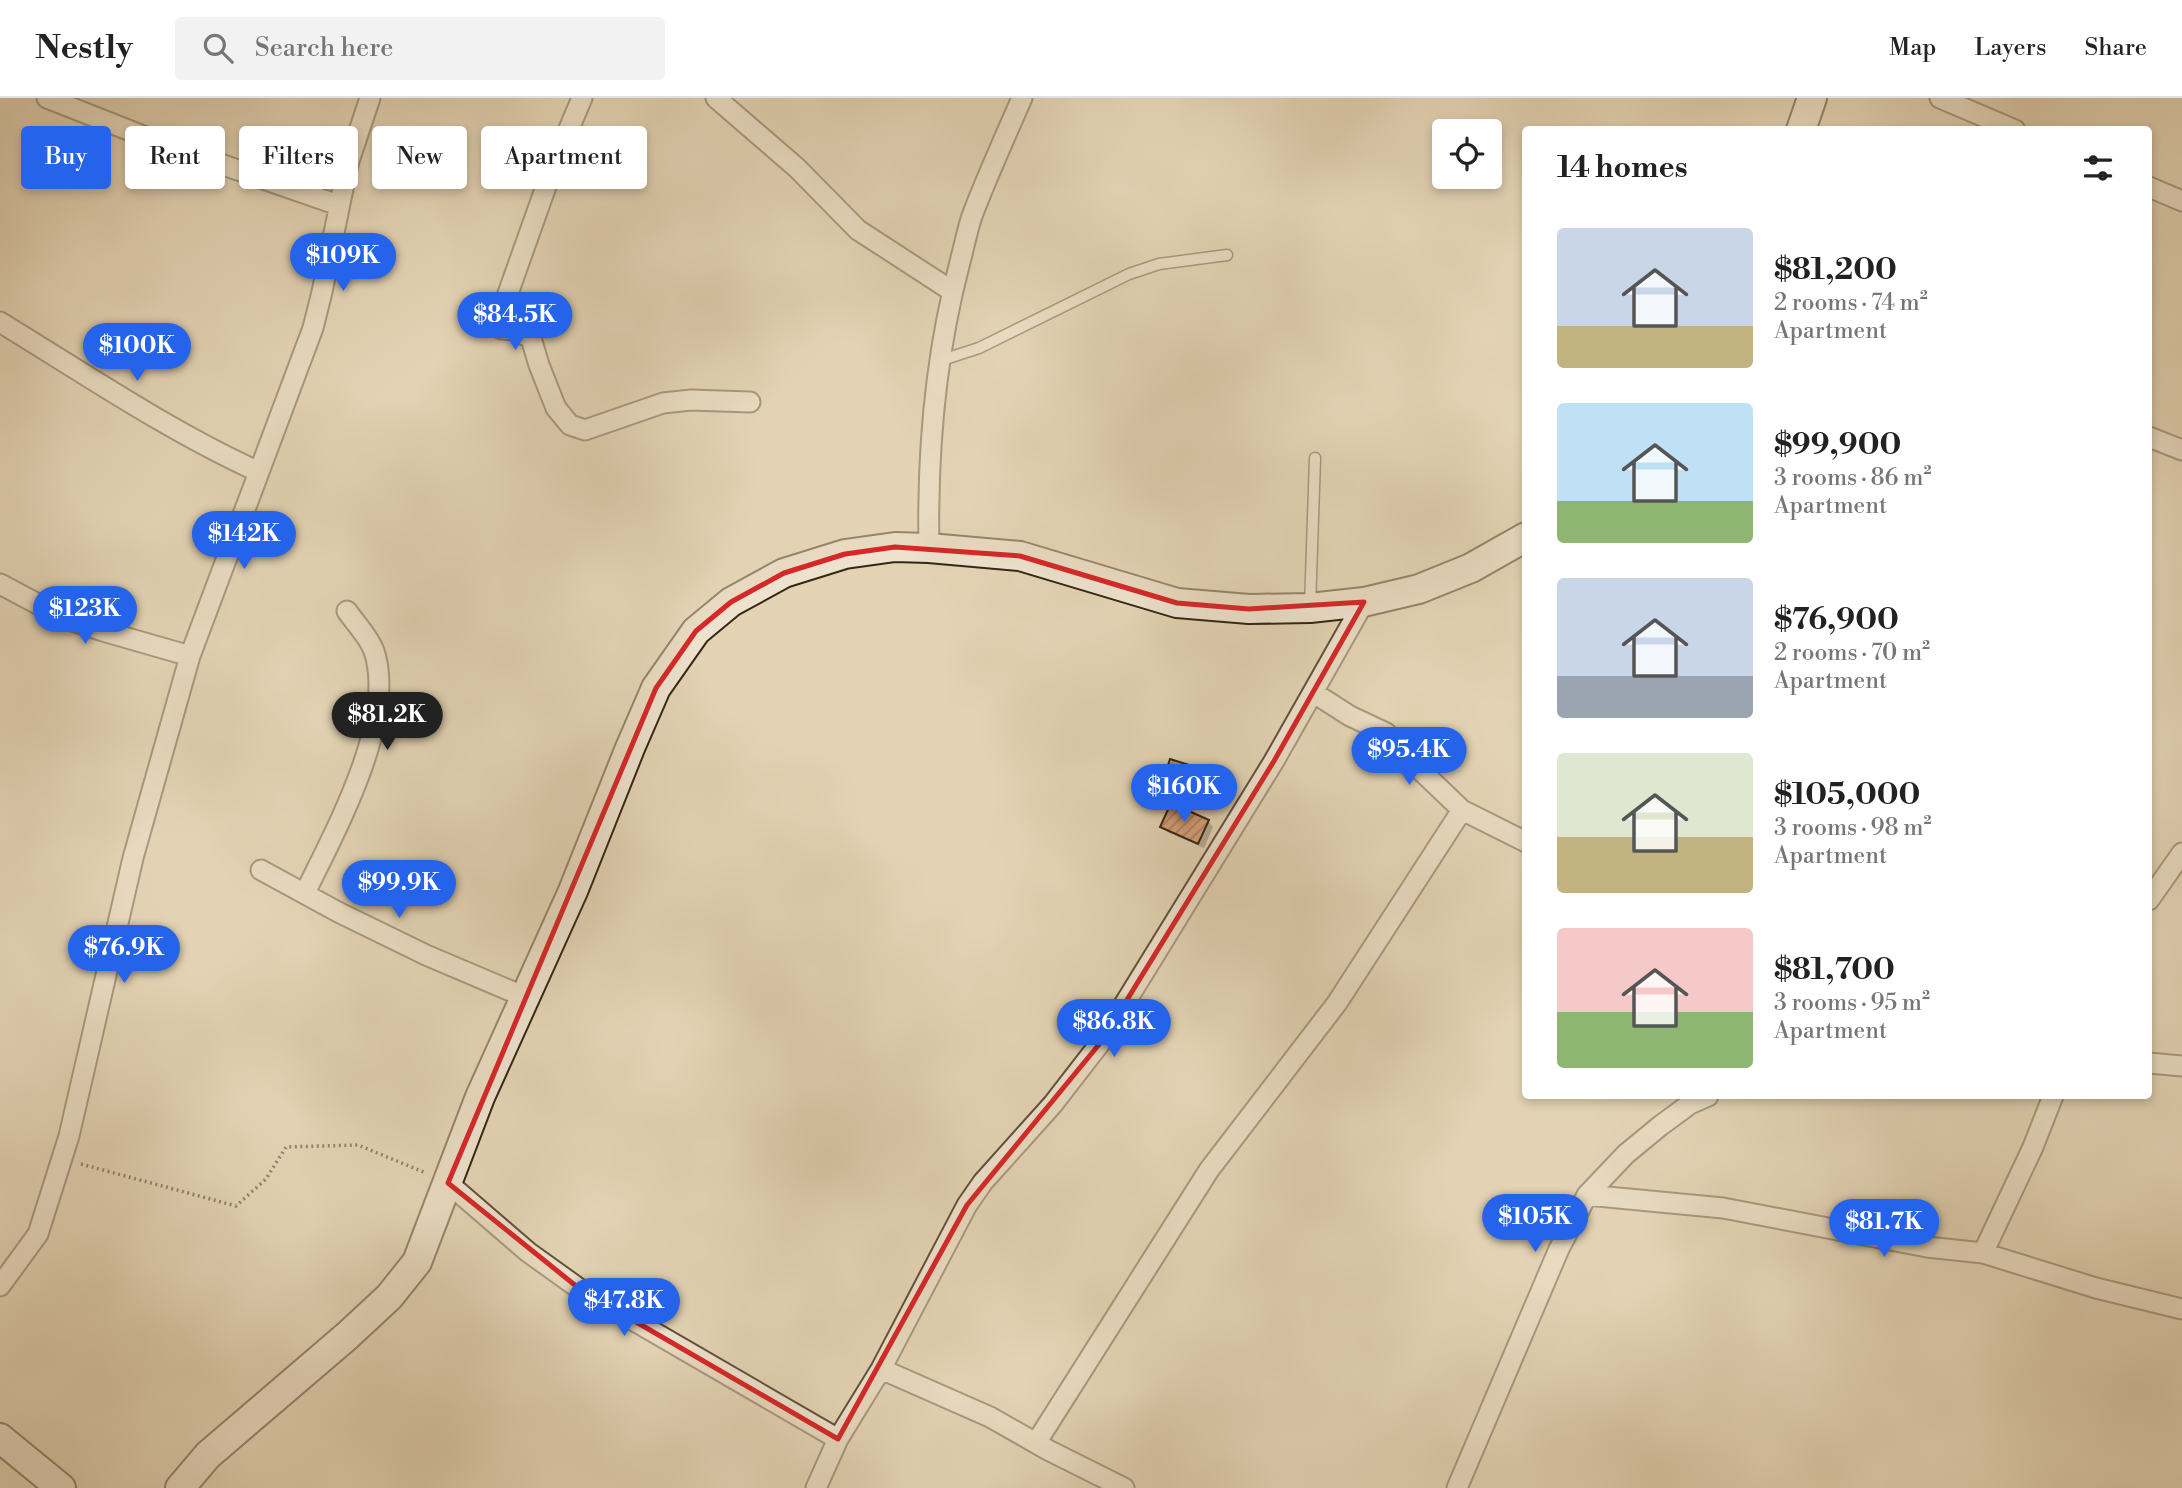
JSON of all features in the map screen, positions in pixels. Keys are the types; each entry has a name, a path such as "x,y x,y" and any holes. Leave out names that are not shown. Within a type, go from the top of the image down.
{"main road":[{"path":"1802,126 1812,98"},
{"path":"180,1488 218,1447 389,1297 417,1262 480,1097 573,891 629,748 656,688 696,631 731,602 784,573 845,554 895,547 1020,556 1177,603 1249,609 1310,608 1363,602 1419,589 1471,568 1522,539"},
{"path":"0,1438 61,1488"}],"street":[{"path":"47,98 166,145 338,205"},
{"path":"0,1286 38,1234 62,1159 133,858 190,656 313,328 348,164 370,98"},
{"path":"582,98 554,164 499,323 502,329 513,330 531,338 556,408 570,425 585,430 663,403 691,400 750,401"},
{"path":"716,98 797,169 858,230 952,291"},
{"path":"929,548 931,440 938,361 952,291 972,218 1022,98"},
{"path":"1940,98 2006,126"},
{"path":"2152,188 2182,201"},
{"path":"0,322 175,428 259,472"},
{"path":"2152,438 2182,450"},
{"path":"0,584 64,618 190,656"},
{"path":"816,1488 838,1438 881,1369 967,1205 983,1182 1053,1104 1101,1042 1314,693 1363,602"},
{"path":"305,893 354,793 379,700 379,673 373,649 347,611"},
{"path":"1314,693 1350,716 1386,733 1462,810 1522,840"},
{"path":"1036,1443 1209,1170 1337,1003 1462,810"},
{"path":"2152,896 2182,853"},
{"path":"261,870 426,955 524,997"},
{"path":"2152,1063 2182,1066"},
{"path":"1457,1488 1559,1249 1587,1195 1626,1154 1690,1104 1701,1099"},
{"path":"1983,1253 2033,1147 2052,1099"},
{"path":"448,1183 528,1252 581,1290 838,1438"},
{"path":"1587,1195 1723,1208 1914,1244 1983,1253 2096,1288 2182,1309"},
{"path":"881,1369 989,1417 1124,1488"}],"lane":[{"path":"938,361 979,348 1129,274 1159,264 1227,255"},
{"path":"1310,608 1315,457"}],"path":[{"path":"62,1159 236,1206 266,1179 286,1147 358,1145 448,1183"}],"highlighted area":[{"path":"895,547 1020,556 1177,603 1249,609 1364,602 1274,761 1101,1042 967,1205 838,1439 581,1290 448,1183 656,688 696,631 731,602 784,573 845,554"}],"building":[{"path":"1170,759 1189,765 1182,787 1163,781"},
{"path":"1171,803 1209,820 1198,844 1160,827"}]}
